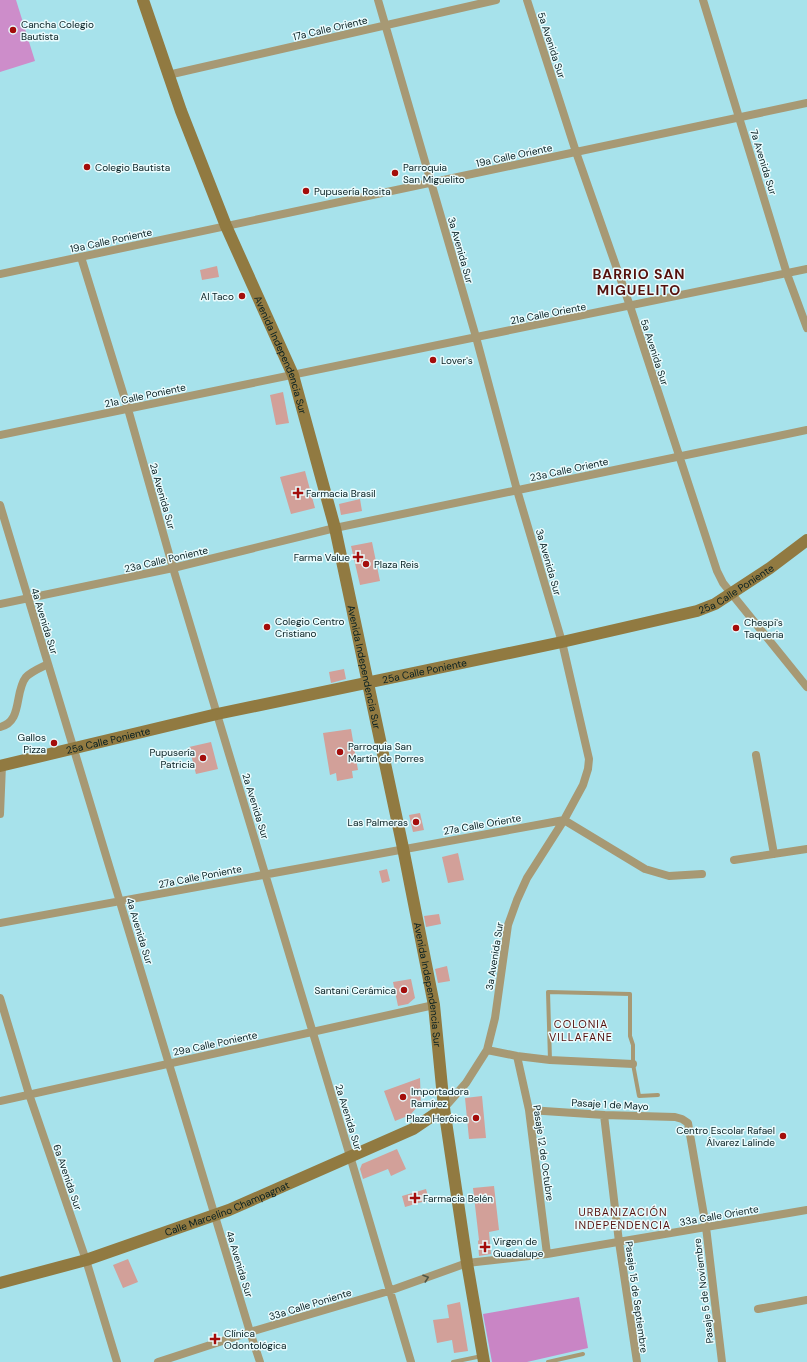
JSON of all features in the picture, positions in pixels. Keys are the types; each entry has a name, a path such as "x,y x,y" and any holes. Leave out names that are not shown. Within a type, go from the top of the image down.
{"main road":[{"name":"Avenida Independencia Sur","path":"143,0 181,111 226,226 293,374 335,528 403,848 434,1005 444,1108 467,1263 484,1359"},
{"name":"25a Calle Poniente","path":"1,766 218,714 368,684 697,611 715,604 770,568 807,540"},
{"name":"Calle Marcelino Champagnat","path":"0,1283 86,1260 215,1215 413,1129 444,1108"}],"street":[{"name":"3a Avenida Sur","path":"378,0 476,337 517,490 562,642 589,759 588,769 583,785 564,820 527,878 508,925 495,1018 487,1050 466,1083 444,1108"},
{"name":"17a Calle Oriente","path":"168,74 496,0"},
{"name":"5a Avenida Sur","path":"527,0 576,152 630,306 717,571 723,583 807,687"},
{"name":"7a Avenida Sur","path":"703,0 787,274 807,328"},
{"name":"19a Calle Oriente","path":"226,226 807,103"},
{"name":"19a Calle Poniente","path":"0,274 226,226"},
{"name":"2a Avenida Sur","path":"81,257 128,409 173,568 266,874 411,1362"},
{"name":"21a Calle Oriente","path":"293,374 807,269"},
{"name":"21a Calle Poniente","path":"0,436 293,374"},
{"name":"23a Calle Oriente","path":"335,528 807,430"},
{"name":"4a Avenida Sur","path":"0,505 260,1362"},
{"name":"23a Calle Poniente","path":"0,604 173,568 335,528"},
{"path":"0,728 9,724 13,718 21,687 26,678 32,672 48,664"},
{"path":"756,755 774,854"},
{"path":"0,814 1,766"},
{"path":"564,820 645,870 669,876 702,874"},
{"name":"27a Calle Oriente","path":"403,848 564,820"},
{"name":"27a Calle Poniente","path":"0,924 403,848"},
{"path":"734,860 807,849"},
{"name":"6a Avenida Sur","path":"0,998 29,1094 86,1260 117,1362"},
{"name":"29a Calle Poniente","path":"0,1101 434,1005"},
{"path":"487,1050 517,1056 550,1060 633,1064"},
{"name":"Pasaje 12 de Octubre","path":"517,1056 529,1110 547,1254"},
{"name":"Pasaje 1 de Mayo","path":"529,1110 604,1115 675,1117 688,1123"},
{"name":"Pasaje 15 de Septiembre","path":"604,1115 619,1242 637,1362"},
{"name":"Pasaje 5 de Noviembre","path":"688,1123 706,1227 722,1362"},
{"name":"33a Calle Oriente","path":"467,1263 547,1254 807,1210"},
{"name":"33a Calle Poniente","path":"158,1362 250,1332 389,1291 467,1263"},
{"path":"758,1309 807,1300"}],"lane":[{"path":"550,1060 548,992 630,994 630,1036 633,1045 633,1064 639,1096 658,1096"},
{"path":"548,1362 583,1354"},
{"path":"453,1362 484,1359"}],"shaded area":[{"name":"Cancha Colegio Bautista","path":"0,0 16,0 35,61 0,72"},
{"path":"579,1297 588,1348 527,1362 492,1362 483,1314"}],"building":[{"path":"217,266 219,277 202,280 200,270"},
{"path":"283,392 289,423 276,425 270,395"},
{"name":"Farmacia Brasil","path":"305,471 315,508 291,514 280,477"},
{"path":"360,499 362,511 341,515 339,504"},
{"name":"Plaza Reis","path":"372,542 380,581 360,585 351,546"},
{"path":"344,669 346,679 331,683 329,672"},
{"name":"Parroquia San Martín de Porres","path":"351,729 358,770 352,771 353,778 337,781 336,773 330,775 323,733"},
{"name":"Pupusería Patricia","path":"211,742 218,769 196,774 189,747"},
{"name":"Las Palmeras","path":"420,813 424,830 413,832 409,815"},
{"path":"458,853 464,880 448,883 442,857"},
{"path":"387,869 390,881 382,883 379,871"},
{"path":"439,914 441,924 426,927 424,916"},
{"path":"447,966 450,981 438,983 435,969"},
{"name":"Santani Cerámica","path":"411,979 415,998 408,1004 398,1006 393,982"},
{"name":"Importadora Ramírez","path":"420,1078 421,1103 410,1115 395,1121 384,1091"},
{"name":"Plaza Heróica","path":"482,1096 486,1138 469,1139 465,1098"},
{"path":"397,1149 406,1169 391,1176 388,1169 363,1179 360,1169 362,1164"},
{"path":"494,1186 499,1230 489,1232 491,1254 479,1256 479,1240 473,1188"},
{"name":"Farmacia Belén","path":"426,1189 429,1200 405,1207 402,1196"},
{"path":"128,1259 138,1282 123,1288 113,1265"},
{"path":"460,1302 468,1351 454,1353 452,1340 437,1343 433,1320 449,1318 447,1305"}],"place":[{"name":"Cancha Colegio Bautista","path":"13,30"},
{"name":"Colegio Bautista","path":"87,167"},
{"name":"Parroquia San Miguelito","path":"395,173"},
{"name":"Pupusería Rosita","path":"306,191"},
{"name":"Al Taco","path":"242,296"},
{"name":"Lover's","path":"433,360"},
{"name":"Farmacia Brasil","path":"298,493"},
{"name":"Farma Value","path":"358,557"},
{"name":"Plaza Reis","path":"366,564"},
{"name":"Colegio Centro Cristiano","path":"267,627"},
{"name":"Chespi's Taqueria","path":"736,628"},
{"name":"Gallos Pizza","path":"54,743"},
{"name":"Parroquia San Martín de Porres","path":"340,752"},
{"name":"Pupusería Patricia","path":"203,758"},
{"name":"Las Palmeras","path":"416,822"},
{"name":"Santani Cerámica","path":"404,990"},
{"name":"Importadora Ramírez","path":"403,1097"},
{"name":"Plaza Heróica","path":"476,1118"},
{"name":"Centro Escolar Rafael Álvarez Lalinde","path":"783,1136"},
{"name":"Farmacia Belén","path":"415,1198"},
{"name":"Virgen de Guadalupe","path":"485,1247"},
{"name":"Clínica Odontológica","path":"215,1339"}],"district":[{"name":"BARRIO SAN MIGUELITO","path":"639,282"},
{"name":"COLONIA VILLAFAÑE","path":"581,1030"},
{"name":"URBANIZACIÓN INDEPENDENCIA","path":"623,1218"}]}
